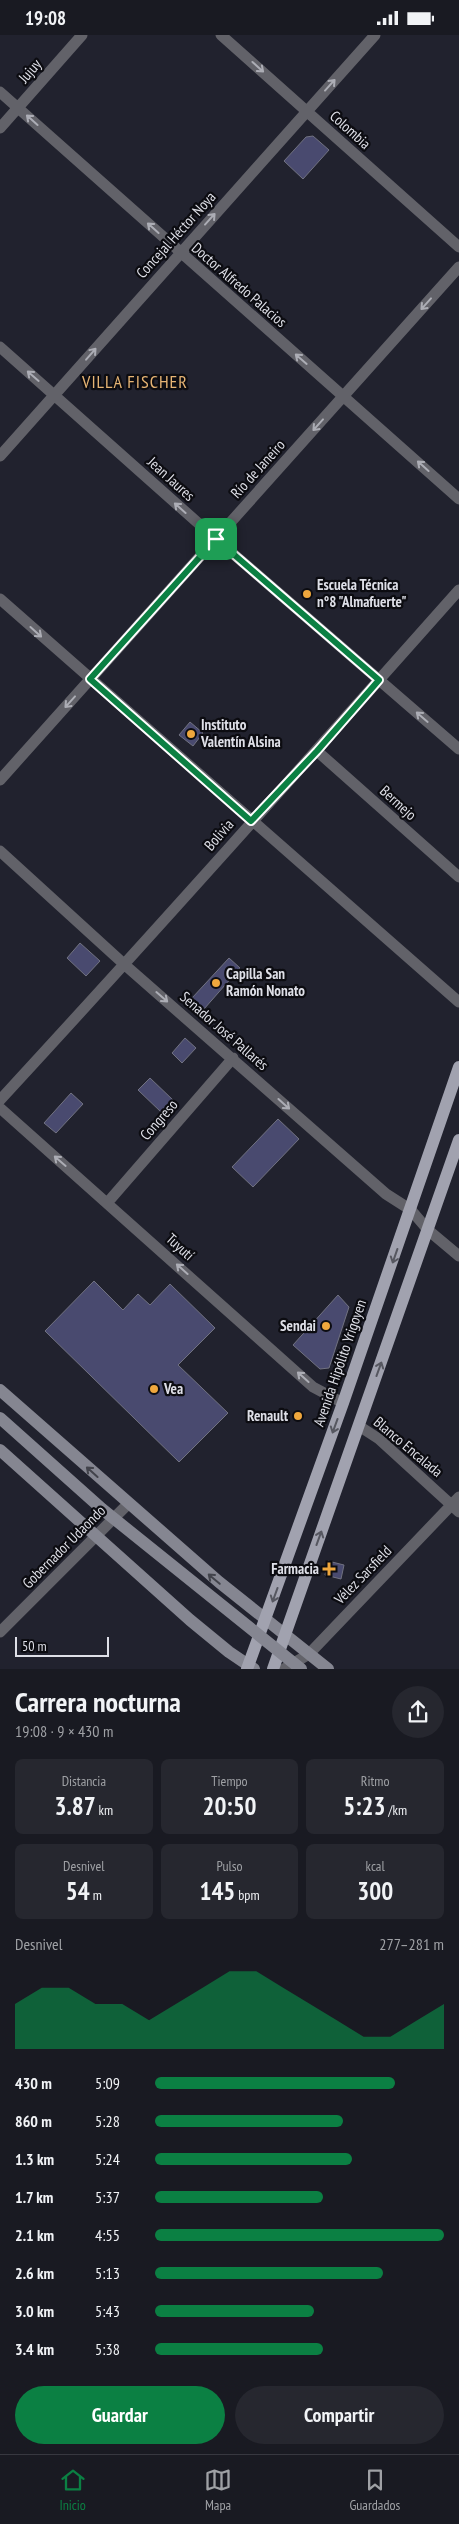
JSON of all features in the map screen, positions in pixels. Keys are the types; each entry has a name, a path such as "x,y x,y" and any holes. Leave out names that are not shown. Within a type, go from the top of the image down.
{"main road":[{"name":"Avenida Hipólito Yrigoyen","path":"250,1668 411,1210 459,1067"},
{"path":"273,1669 459,1140"},
{"path":"0,1389 218,1583 328,1669"},
{"path":"0,1418 102,1509 300,1669"},
{"path":"0,1450 190,1620 250,1668"}],"street":[{"name":"Jujuy","path":"0,128 82,35"},
{"name":"Colombia","path":"221,35 459,247"},
{"name":"Concejal Héctor Noya","path":"0,456 375,35"},
{"name":"Doctor Alfredo Palacios","path":"0,92 459,499"},
{"name":"Río de Janeiro","path":"0,780 459,267"},
{"name":"Jean Jaures","path":"0,347 216,539 459,749"},
{"name":"Bolivia","path":"0,1100 125,965 251,821 317,751 459,590"},
{"path":"0,599 459,1002"},
{"name":"Bermejo","path":"317,751 459,877"},
{"name":"Senador José Pallarés","path":"0,851 125,965 386,1194 411,1210 428,1231 459,1256"},
{"name":"Congreso","path":"108,1202 233,1058"},
{"name":"Tuyutí","path":"0,1108 314,1387 343,1403"},
{"name":"Blanco Encalada","path":"359,1426 379,1439 456,1505"},
{"name":"Gobernador Udaondo","path":"0,1632 128,1504"},
{"name":"Vélez Sarsfield","path":"284,1669 309,1654 456,1505"}],"building":[{"path":"313,136 329,150 303,179 284,161 306,137"},
{"name":"Instituto Valentín Alsina","path":"190,722 203,733 193,746 179,735"},
{"path":"80,943 100,961 86,976 67,958"},
{"name":"Capilla San Ramón Nonato","path":"229,958 240,968 204,1009 192,998"},
{"path":"185,1038 196,1048 182,1063 172,1053"},
{"path":"150,1078 173,1100 161,1112 138,1090"},
{"path":"71,1093 83,1104 56,1133 44,1123"},
{"path":"278,1119 299,1139 253,1187 232,1167"},
{"name":"Vea","path":"94,1281 123,1310 138,1294 150,1305 170,1284 215,1328 178,1365 228,1413 179,1462 45,1331"},
{"name":"Sendai","path":"338,1295 349,1307 329,1368 320,1369 293,1345"},
{"path":"328,1561 344,1565 341,1579 325,1575"}],"place":[{"name":"Escuela Técnica n°8 \"Almafuerte\"","path":"307,594"},
{"name":"Instituto Valentín Alsina","path":"191,734"},
{"name":"Capilla San Ramón Nonato","path":"216,983"},
{"name":"Sendai","path":"326,1326"},
{"name":"Vea","path":"154,1389"},
{"name":"Renault","path":"298,1416"},
{"name":"Farmacia","path":"329,1569"}],"district":[{"name":"VILLA FISCHER","path":"135,382"}],"route":[{"path":"216,539 379,680 317,751 251,821 90,679 216,539"}]}
